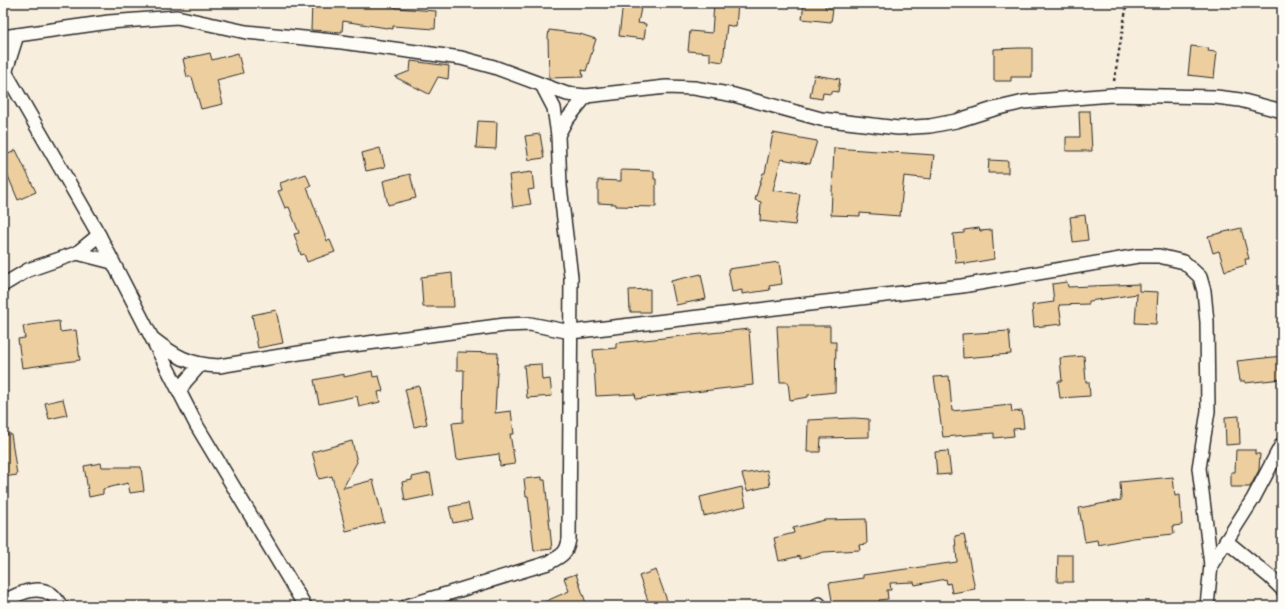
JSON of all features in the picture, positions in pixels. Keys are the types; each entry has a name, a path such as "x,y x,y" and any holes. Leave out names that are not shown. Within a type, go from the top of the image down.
{"street":[{"path":"3,37 109,22 177,17 246,32 349,43 461,58 494,67 566,94 586,96 666,87 694,88 734,95 821,119 898,128 930,126 956,121 994,109 1024,102 1112,95 1216,97 1240,100 1282,111"},
{"path":"17,35 4,69 99,235 197,426 305,606"},
{"path":"407,606 548,563 560,557 568,550 571,277 560,186 558,135 554,108 542,85"},
{"path":"558,135 565,122 586,96"},
{"path":"3,285 28,270 76,253 99,235"},
{"path":"76,253 112,262"},
{"path":"152,338 168,351 200,365 233,365 330,348 505,325 530,324 571,332 962,286 1138,256 1159,256 1184,262 1200,277 1204,291 1207,322 1208,410 1200,468 1211,565 1207,606"},
{"path":"179,392 185,382 200,365"},
{"path":"1211,565 1253,499 1282,444"},
{"path":"1226,541 1270,577 1282,589"},
{"path":"3,602 20,594 38,590 50,594 61,606"}],"path":[{"path":"1112,95 1127,3"}],"building":[{"path":"312,3 371,3 396,8 436,11 435,29 393,26 393,29 343,21 342,32 311,30"},
{"path":"623,3 642,3 638,23 646,24 644,39 619,36"},
{"path":"714,3 738,3 736,27 727,25 723,62 710,60 710,53 688,51 690,31 712,33"},
{"path":"804,3 826,3 825,8 833,9 831,22 802,19"},
{"path":"549,30 580,34 596,39 586,71 582,70 583,77 549,78"},
{"path":"1191,46 1209,48 1208,51 1217,52 1214,78 1188,75"},
{"path":"1032,48 1032,77 1011,77 1011,81 994,81 994,49"},
{"path":"210,53 212,60 238,53 243,73 217,80 223,104 201,109 192,77 187,77 183,59"},
{"path":"411,61 449,66 448,79 438,77 429,94 395,77 410,71"},
{"path":"814,75 840,79 838,92 831,91 831,94 823,93 822,99 810,97"},
{"path":"1079,111 1090,111 1092,151 1066,151 1066,137 1080,137"},
{"path":"478,121 497,122 496,149 476,148"},
{"path":"773,133 817,141 810,164 781,159 773,190 800,194 795,225 760,221 761,202 755,200 763,173 765,173"},
{"path":"540,134 544,158 529,160 525,136"},
{"path":"380,148 385,167 366,171 362,153"},
{"path":"834,148 934,155 931,179 904,176 900,216 860,213 860,216 831,215"},
{"path":"16,150 36,192 18,200 3,164 3,157"},
{"path":"989,160 1008,161 1008,173 988,173"},
{"path":"621,170 654,171 654,179 656,179 656,207 616,206 616,204 598,203 598,180 621,181"},
{"path":"532,172 534,189 528,190 531,204 513,207 509,175"},
{"path":"306,174 311,186 307,187 327,241 330,240 335,252 307,262 304,254 301,255 294,234 299,233 289,207 285,208 278,191 282,190 280,183"},
{"path":"410,174 416,198 388,205 383,181"},
{"path":"1085,215 1088,240 1073,242 1070,217"},
{"path":"979,228 980,231 992,230 994,259 965,264 965,262 956,263 953,234 964,233 964,230"},
{"path":"1241,228 1249,259 1245,259 1246,265 1225,271 1219,251 1213,253 1208,236"},
{"path":"779,262 782,284 769,286 770,290 742,294 742,290 732,292 728,269"},
{"path":"452,273 454,307 423,307 421,277"},
{"path":"701,274 706,299 676,305 671,281"},
{"path":"1067,282 1068,287 1139,284 1139,291 1158,292 1156,324 1135,323 1137,294 1089,301 1089,304 1059,305 1062,324 1034,327 1032,305 1054,302 1052,284"},
{"path":"650,289 650,312 630,312 629,290"},
{"path":"276,310 283,343 258,348 252,315"},
{"path":"59,321 60,332 76,330 80,360 22,368 18,339 25,338 23,326"},
{"path":"777,326 830,326 830,342 836,342 835,392 808,395 808,397 790,400 788,382 780,382"},
{"path":"749,329 753,385 636,399 635,394 596,396 593,350 616,348 616,343"},
{"path":"1009,331 1011,354 963,358 962,334"},
{"path":"457,352 498,353 495,413 511,411 514,434 510,434 515,464 500,466 499,454 457,460 452,423 463,422 464,370 457,370"},
{"path":"1084,356 1086,382 1089,382 1090,396 1060,398 1058,381 1062,381 1060,358"},
{"path":"1282,356 1282,379 1245,383 1245,381 1240,381 1237,361"},
{"path":"541,364 542,380 550,379 552,396 527,398 524,365"},
{"path":"372,371 373,377 379,376 383,391 378,392 380,402 359,407 357,396 319,404 314,380 344,374 344,377"},
{"path":"949,376 952,411 1011,405 1012,412 1022,411 1024,428 1013,429 1014,436 994,438 994,433 943,437 934,377"},
{"path":"419,386 427,424 414,427 405,389"},
{"path":"63,399 67,415 49,419 45,403"},
{"path":"1239,416 1240,444 1226,445 1225,417"},
{"path":"854,418 869,419 869,437 821,438 820,452 807,452 808,420"},
{"path":"3,434 11,434 17,475 3,477"},
{"path":"352,441 357,462 343,488 373,480 384,522 346,531 332,476 319,479 312,452"},
{"path":"1236,450 1255,450 1255,454 1260,454 1259,470 1250,487 1231,487 1231,472 1235,472"},
{"path":"948,451 951,474 937,475 935,452"},
{"path":"101,463 102,467 141,467 144,491 130,493 128,483 103,489 103,494 89,497 84,466"},
{"path":"767,470 770,486 747,491 742,474"},
{"path":"430,473 434,495 405,501 402,482 412,480 412,477"},
{"path":"542,477 542,480 545,480 552,549 534,551 528,496 526,496 524,479"},
{"path":"1173,477 1175,496 1180,495 1182,525 1173,526 1174,534 1133,538 1098,545 1097,540 1085,542 1079,508 1121,500 1120,482"},
{"path":"742,487 746,506 704,516 700,497"},
{"path":"468,503 472,519 453,523 449,507"},
{"path":"866,519 867,544 859,545 860,550 824,552 800,559 800,556 779,561 774,538 794,533 793,528 825,520"},
{"path":"964,534 975,589 952,593 950,583 947,584 946,579 915,585 914,582 890,583 891,590 887,590 888,599 879,600 880,606 858,606 857,602 833,606 829,583 863,578 863,575 957,562 955,536"},
{"path":"1058,555 1073,555 1073,582 1057,582"},
{"path":"656,570 669,606 650,606 639,576"},
{"path":"576,574 587,606 535,606 569,591 564,578"}]}
